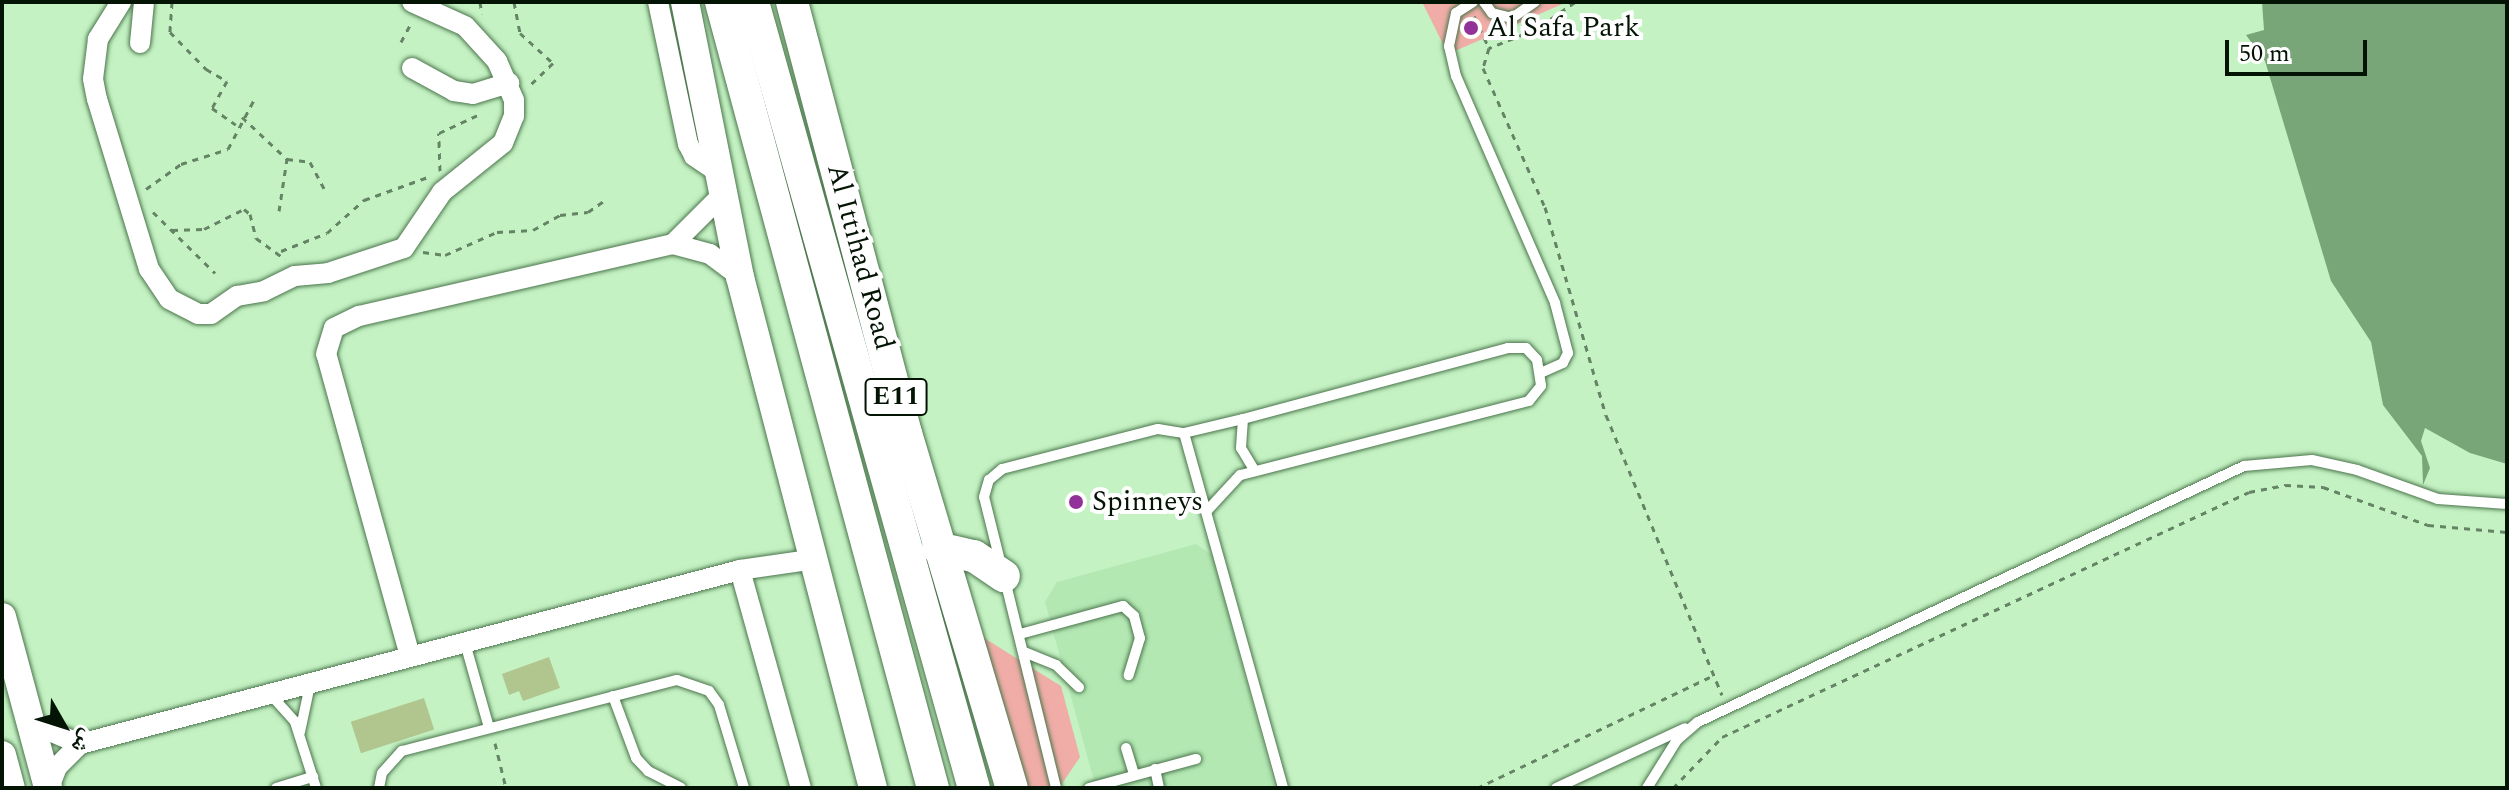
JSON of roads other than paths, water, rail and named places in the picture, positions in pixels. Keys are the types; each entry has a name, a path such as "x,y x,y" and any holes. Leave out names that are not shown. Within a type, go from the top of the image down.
{"highway":[{"name":"E11","path":"721,2 933,788"},
{"path":"753,2 974,788"},
{"name":"Al Ittihad Road","path":"792,2 938,548 1012,788"},
{"path":"938,548 974,556 1004,576"}],"main road":[{"path":"685,2 740,277 873,788"},
{"path":"808,61 810,2"},
{"path":"2,617 48,788"},
{"path":"2,755 11,788"}],"street":[{"path":"121,2 98,39 93,79 125,199 157,285 184,309 211,314 237,296 264,291 295,276 328,273 404,248 442,192 503,143 514,116 509,83 488,48 453,10 412,2"},
{"path":"140,43 144,2"},
{"path":"658,2 688,144 694,156 720,183 673,244"},
{"path":"412,68 454,91 473,94 509,83"},
{"path":"410,656 338,382 341,340 350,329 378,314 673,244 710,254 740,277"},
{"path":"48,788 57,767 80,744 740,570 815,559"},
{"path":"740,570 801,788"},
{"path":"31,723 80,744"}],"lane":[{"path":"1484,2 1492,13 1512,18 1535,2"},
{"path":"1471,3 1456,13 1450,28 1456,76 1555,303 1568,353 1563,363 1541,373"},
{"path":"1056,788 984,497 995,474 1158,429 1184,433 1243,419 1508,348 1533,353 1541,373 1541,386 1529,401 1254,470 1229,482 1206,512"},
{"path":"1243,419 1241,448 1254,470"},
{"path":"1184,433 1283,788"},
{"path":"1556,788 2244,466 2312,460 2357,470 2438,499 2507,504"},
{"path":"1020,634 1123,606 1134,616 1140,638 1129,675"},
{"path":"465,643 490,728"},
{"path":"1024,652 1056,665 1079,687"},
{"path":"379,788 382,773 402,751 677,680 709,691 719,705 744,788"},
{"path":"300,734 312,683"},
{"path":"270,694 288,711 300,734 315,783 276,788"},
{"path":"613,696 636,758 648,771 681,788"},
{"path":"1647,788 1677,740 1698,722"},
{"path":"1126,748 1134,775"},
{"path":"1091,788 1196,759"},
{"path":"1155,769 1159,788"}],"place":[{"name":"Al Safa Park","path":"1471,28"},
{"name":"Spinneys","path":"1076,502"}]}
